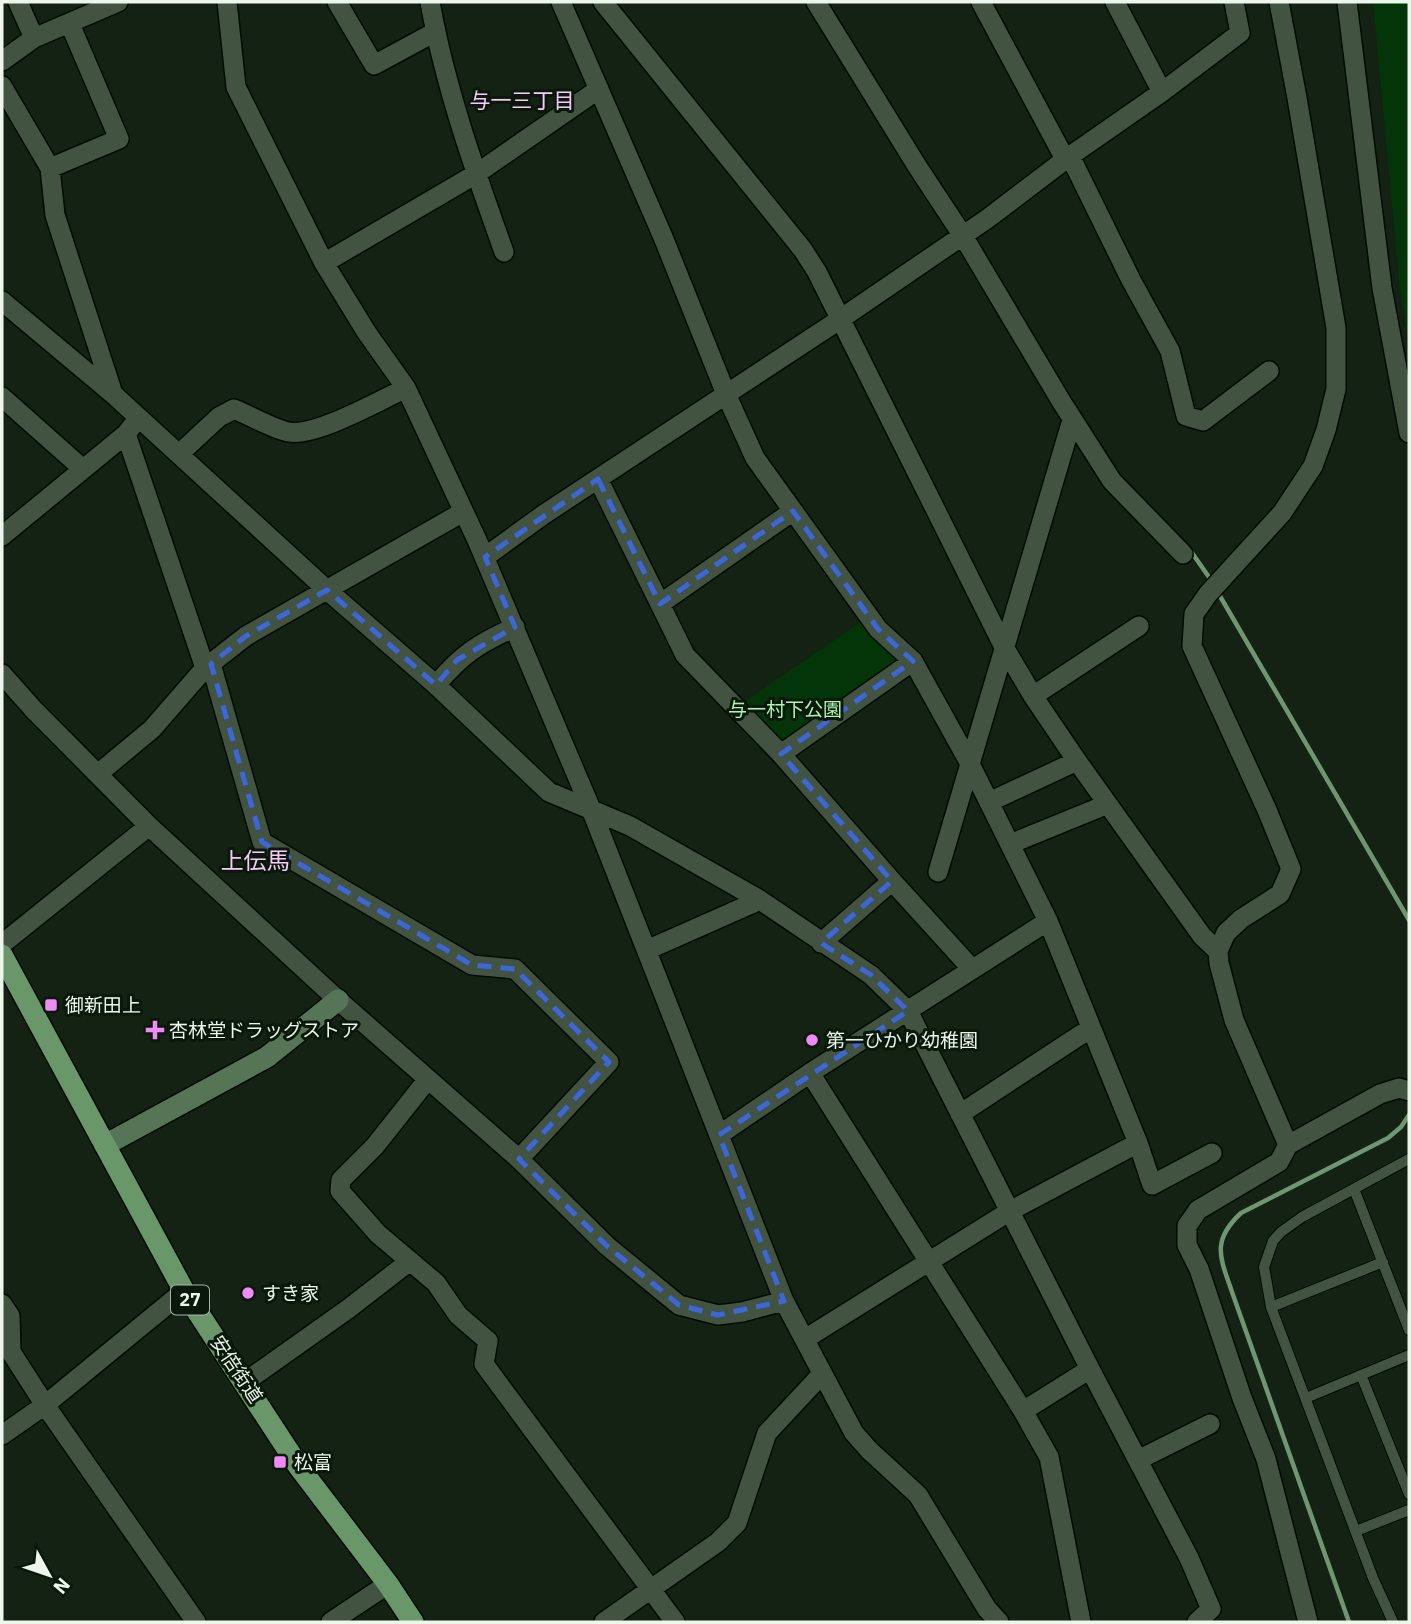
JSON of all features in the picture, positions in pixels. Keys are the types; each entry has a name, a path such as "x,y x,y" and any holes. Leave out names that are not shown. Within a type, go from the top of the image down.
{"main road":[{"name":"安倍街道","path":"2,955 184,1291 299,1466 388,1584 413,1622"}],"street":[{"path":"18,2 34,38"},
{"path":"2,61 34,38 118,2"},
{"path":"227,2 236,87 324,263 367,333 406,388 485,557 591,809 784,1301 854,1433 918,1495 987,1608 999,1622"},
{"path":"337,2 374,65 435,32"},
{"path":"430,2 435,32 476,174 504,252"},
{"path":"561,2 663,236 726,394 755,458 878,629 913,661 970,762 1048,921 1138,1143 1152,1185 1212,1153"},
{"path":"603,2 803,250 817,272 1004,647 1077,761 1202,936 1218,951 1234,1020 1288,1146"},
{"path":"816,2 1112,481 1183,554"},
{"path":"981,2 1170,351 1186,416 1203,421 1269,371"},
{"path":"1115,2 1162,92"},
{"path":"485,557 963,236 1067,158 1162,92 1240,33 1234,2"},
{"path":"1218,951 1226,933 1241,919 1280,894 1291,869 1192,646 1195,614 1208,594 1282,513 1312,466 1326,430 1338,374 1336,328 1307,149 1279,2"},
{"path":"1348,2 1382,288 1409,433"},
{"path":"50,167 119,139 70,24"},
{"path":"2,86 50,167 55,215 113,394 132,427 262,842 472,965 516,969 609,1062 519,1159"},
{"path":"324,263 476,174 599,89"},
{"path":"2,301 113,394"},
{"path":"179,454 219,417 234,409 290,432 307,431 324,426 406,388"},
{"path":"2,397 83,469"},
{"path":"937,872 1072,420"},
{"path":"132,427 179,454 327,590 436,685 549,792 630,826 760,901 871,975 908,1011 1189,1558 1211,1609 1197,1622"},
{"path":"2,536 132,427"},
{"path":"598,479 685,654 781,754 972,969"},
{"path":"660,604 793,511"},
{"path":"99,773 152,729 208,666 246,636 463,512"},
{"path":"1033,696 1139,626"},
{"path":"436,685 457,660 482,642 515,627"},
{"path":"781,754 913,661"},
{"path":"2,674 149,826 338,1000 519,1159 607,1246 679,1305 718,1315 784,1301"},
{"path":"989,802 1077,761"},
{"path":"1010,844 1108,804"},
{"path":"2,944 149,826"},
{"path":"821,943 892,881"},
{"path":"647,950 760,901"},
{"path":"719,1135 810,1073 1048,921"},
{"path":"105,1145 267,1057 338,1000"},
{"path":"960,1114 1091,1028"},
{"path":"810,1073 1023,1411 1049,1457 1081,1622"},
{"path":"428,1079 375,1146 341,1180 340,1191 378,1234 436,1283 458,1315 488,1341 484,1364 675,1622"},
{"path":"1308,1622 1266,1459 1242,1398 1199,1269 1187,1245 1186,1226 1198,1210 1279,1162 1288,1146 1380,1094 1404,1090"},
{"path":"805,1339 1010,1212 1138,1143"},
{"path":"245,1381 348,1309 410,1261"},
{"path":"2,1435 45,1405 184,1291"},
{"path":"2,1304 10,1316 11,1352 196,1622"},
{"path":"1023,1411 1090,1369"},
{"path":"604,1622 718,1542 737,1523 768,1433 822,1374"},
{"path":"1138,1460 1210,1424"},
{"path":"331,1622 388,1584"}],"lane":[{"path":"1393,1622 1383,1605 1271,1307 1264,1267 1273,1241 1281,1232 1302,1217 1409,1159"},
{"path":"1354,1189 1409,1330"},
{"path":"1271,1307 1383,1262"},
{"path":"1307,1398 1409,1355"},
{"path":"1361,1375 1409,1494"},
{"path":"1356,1531 1409,1510"}],"highlighted area":[{"path":"598,479 660,604 793,511 878,629 913,661 781,754 892,881 821,943 871,975 908,1011 719,1135 784,1301 718,1315 679,1305 607,1246 519,1159 609,1062 515,969 472,965 262,842 211,664 246,636 327,590 436,685 457,660 515,627 485,557"}],"green space":[{"path":"1373,2 1409,2 1409,345 1400,288"},
{"name":"与一村下公園","path":"862,621 900,662 781,747 740,705"}],"waterway":[{"path":"1190,550 1211,580"},
{"path":"1217,591 1409,920"},
{"path":"1349,1622 1228,1280 1222,1259 1222,1241 1225,1232 1241,1213 1388,1138 1401,1127 1409,1115"}],"place":[{"name":"御新田上","path":"51,1005"},
{"name":"杏林堂ドラッグストア","path":"155,1030"},
{"name":"第一ひかり幼稚園","path":"812,1040"},
{"name":"すき家","path":"248,1293"},
{"name":"松富","path":"280,1462"}],"district":[{"name":"与一三丁目","path":"522,101"},
{"name":"上伝馬","path":"255,861"}]}
